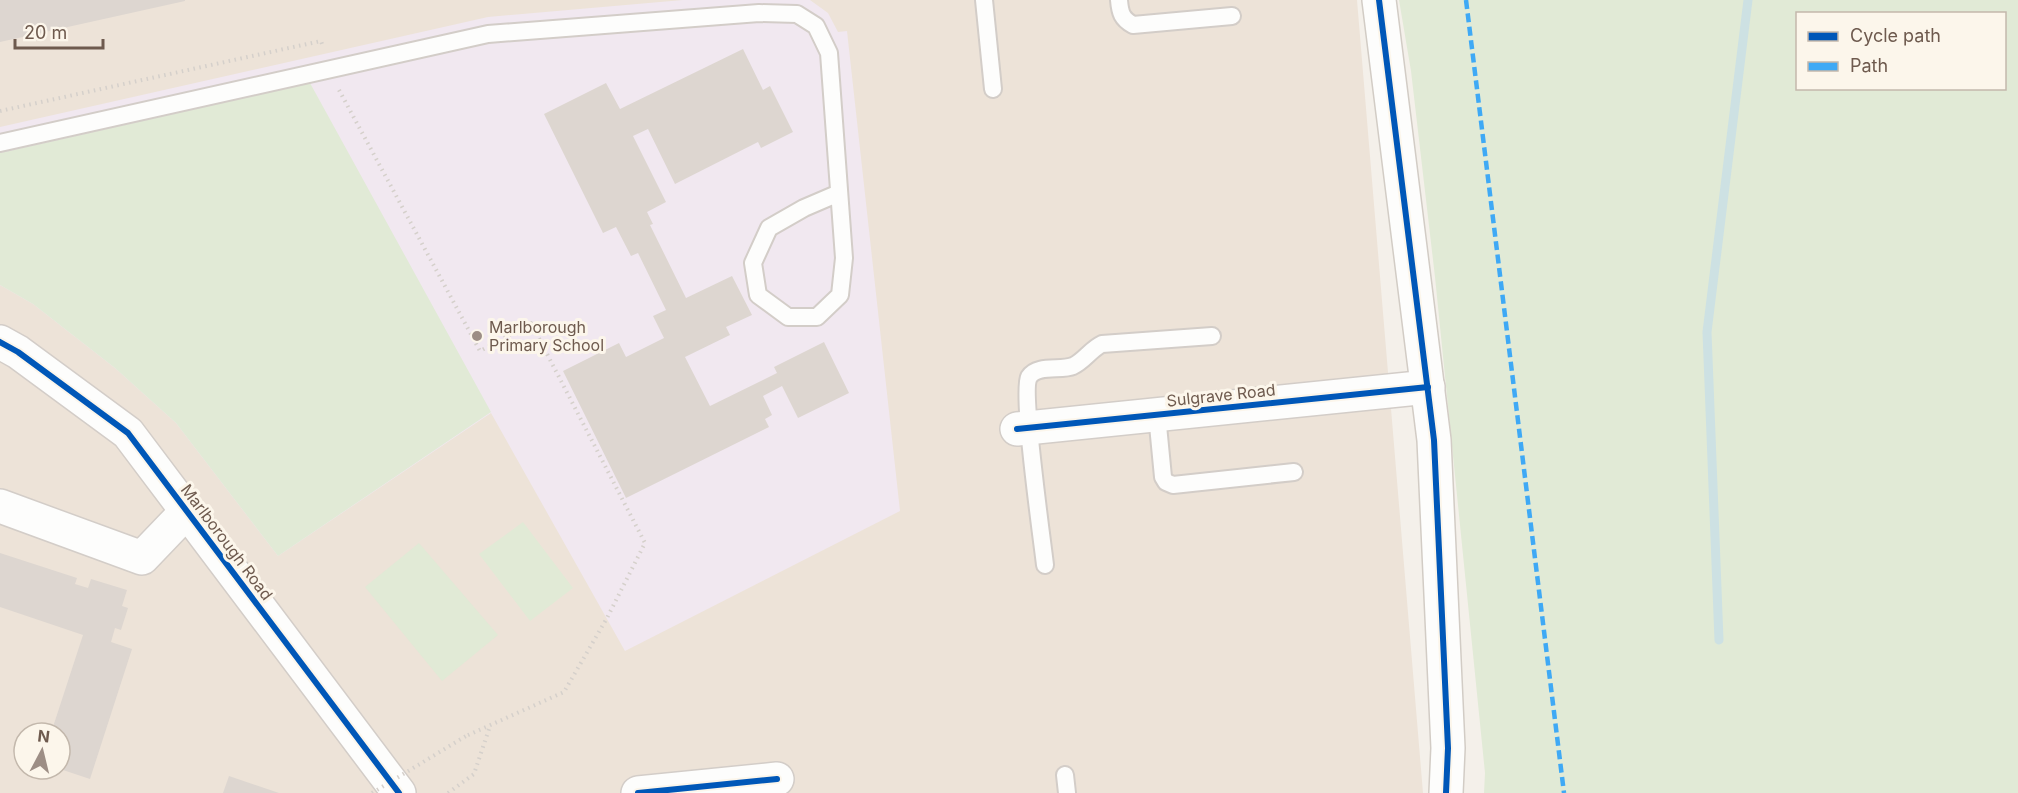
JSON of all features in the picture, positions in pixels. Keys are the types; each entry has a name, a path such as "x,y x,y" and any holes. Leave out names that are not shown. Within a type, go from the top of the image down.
{"street":[{"path":"1379,0 1434,440 1448,748 1446,793"},
{"name":"Marlborough Road","path":"0,342 18,352 128,433 399,793"},
{"name":"Sulgrave Road","path":"1023,428 1428,387"},
{"path":"0,506 142,558 187,511"},
{"path":"638,793 738,788 777,779"}],"lane":[{"path":"984,0 993,89"},
{"path":"1119,0 1120,14 1125,21 1133,25 1232,16"},
{"path":"0,143 488,34 759,13 797,14 816,26 829,53 844,258 840,295 817,317 788,317 758,295 753,263 769,228 804,208 839,193"},
{"path":"1045,565 1023,428 1030,376 1036,371 1073,366 1092,349 1102,344 1212,336"},
{"path":"1157,415 1163,477 1166,482 1173,485 1294,472"},
{"path":"1065,775 1067,793"}],"path":[{"path":"0,111 321,40 328,70 480,351 531,323 645,543 607,618 564,692 466,736 372,793"},
{"path":"448,793 474,774 490,726"}],"shaded area":[{"path":"0,0 1357,0 1423,793 0,793"},
{"name":"Marlborough Primary School","path":"683,0 810,0 828,13 838,32 847,31 900,511 625,651 491,413 278,556 176,423 115,368 33,304 0,285 0,127 488,17"}],"green space":[{"path":"1399,0 2018,0 2018,793 1484,793 1485,773 1435,277 1411,71"},
{"path":"310,83 491,412 278,556 176,423 115,368 33,304 0,285 0,153"},
{"path":"523,522 573,588 530,621 479,554"},
{"path":"419,543 498,635 442,681 365,587"}],"building":[{"path":"0,0 185,0 185,1 0,42"},
{"path":"743,49 763,90 770,86 793,132 761,148 758,142 675,184 648,129 633,136 666,202 647,212 653,224 650,225 686,298 732,276 752,315 726,327 730,335 685,357 710,406 777,373 774,367 824,342 849,393 798,418 782,386 763,396 772,415 765,419 769,427 626,498 563,371 619,343 626,357 664,338 653,316 666,310 638,253 631,256 616,227 603,233 544,114 606,83 620,109"},
{"path":"0,553 77,578 75,584 88,588 91,579 127,590 122,606 128,608 121,630 115,628 111,642 132,649 90,779 72,773 72,721 55,721 83,635 0,607"},
{"path":"229,776 279,793 223,793"}],"waterway":[{"path":"1719,640 1707,332 1748,0"}],"marked path":[{"path":"1466,0 1564,793"}],"cycle path":[{"path":"1379,0 1434,440 1448,748 1446,793"},
{"path":"0,342 18,352 128,433 399,793"},
{"path":"1017,429 1428,387"},
{"path":"638,793 777,779"}],"place":[{"name":"Marlborough Primary School","path":"477,336"}]}
